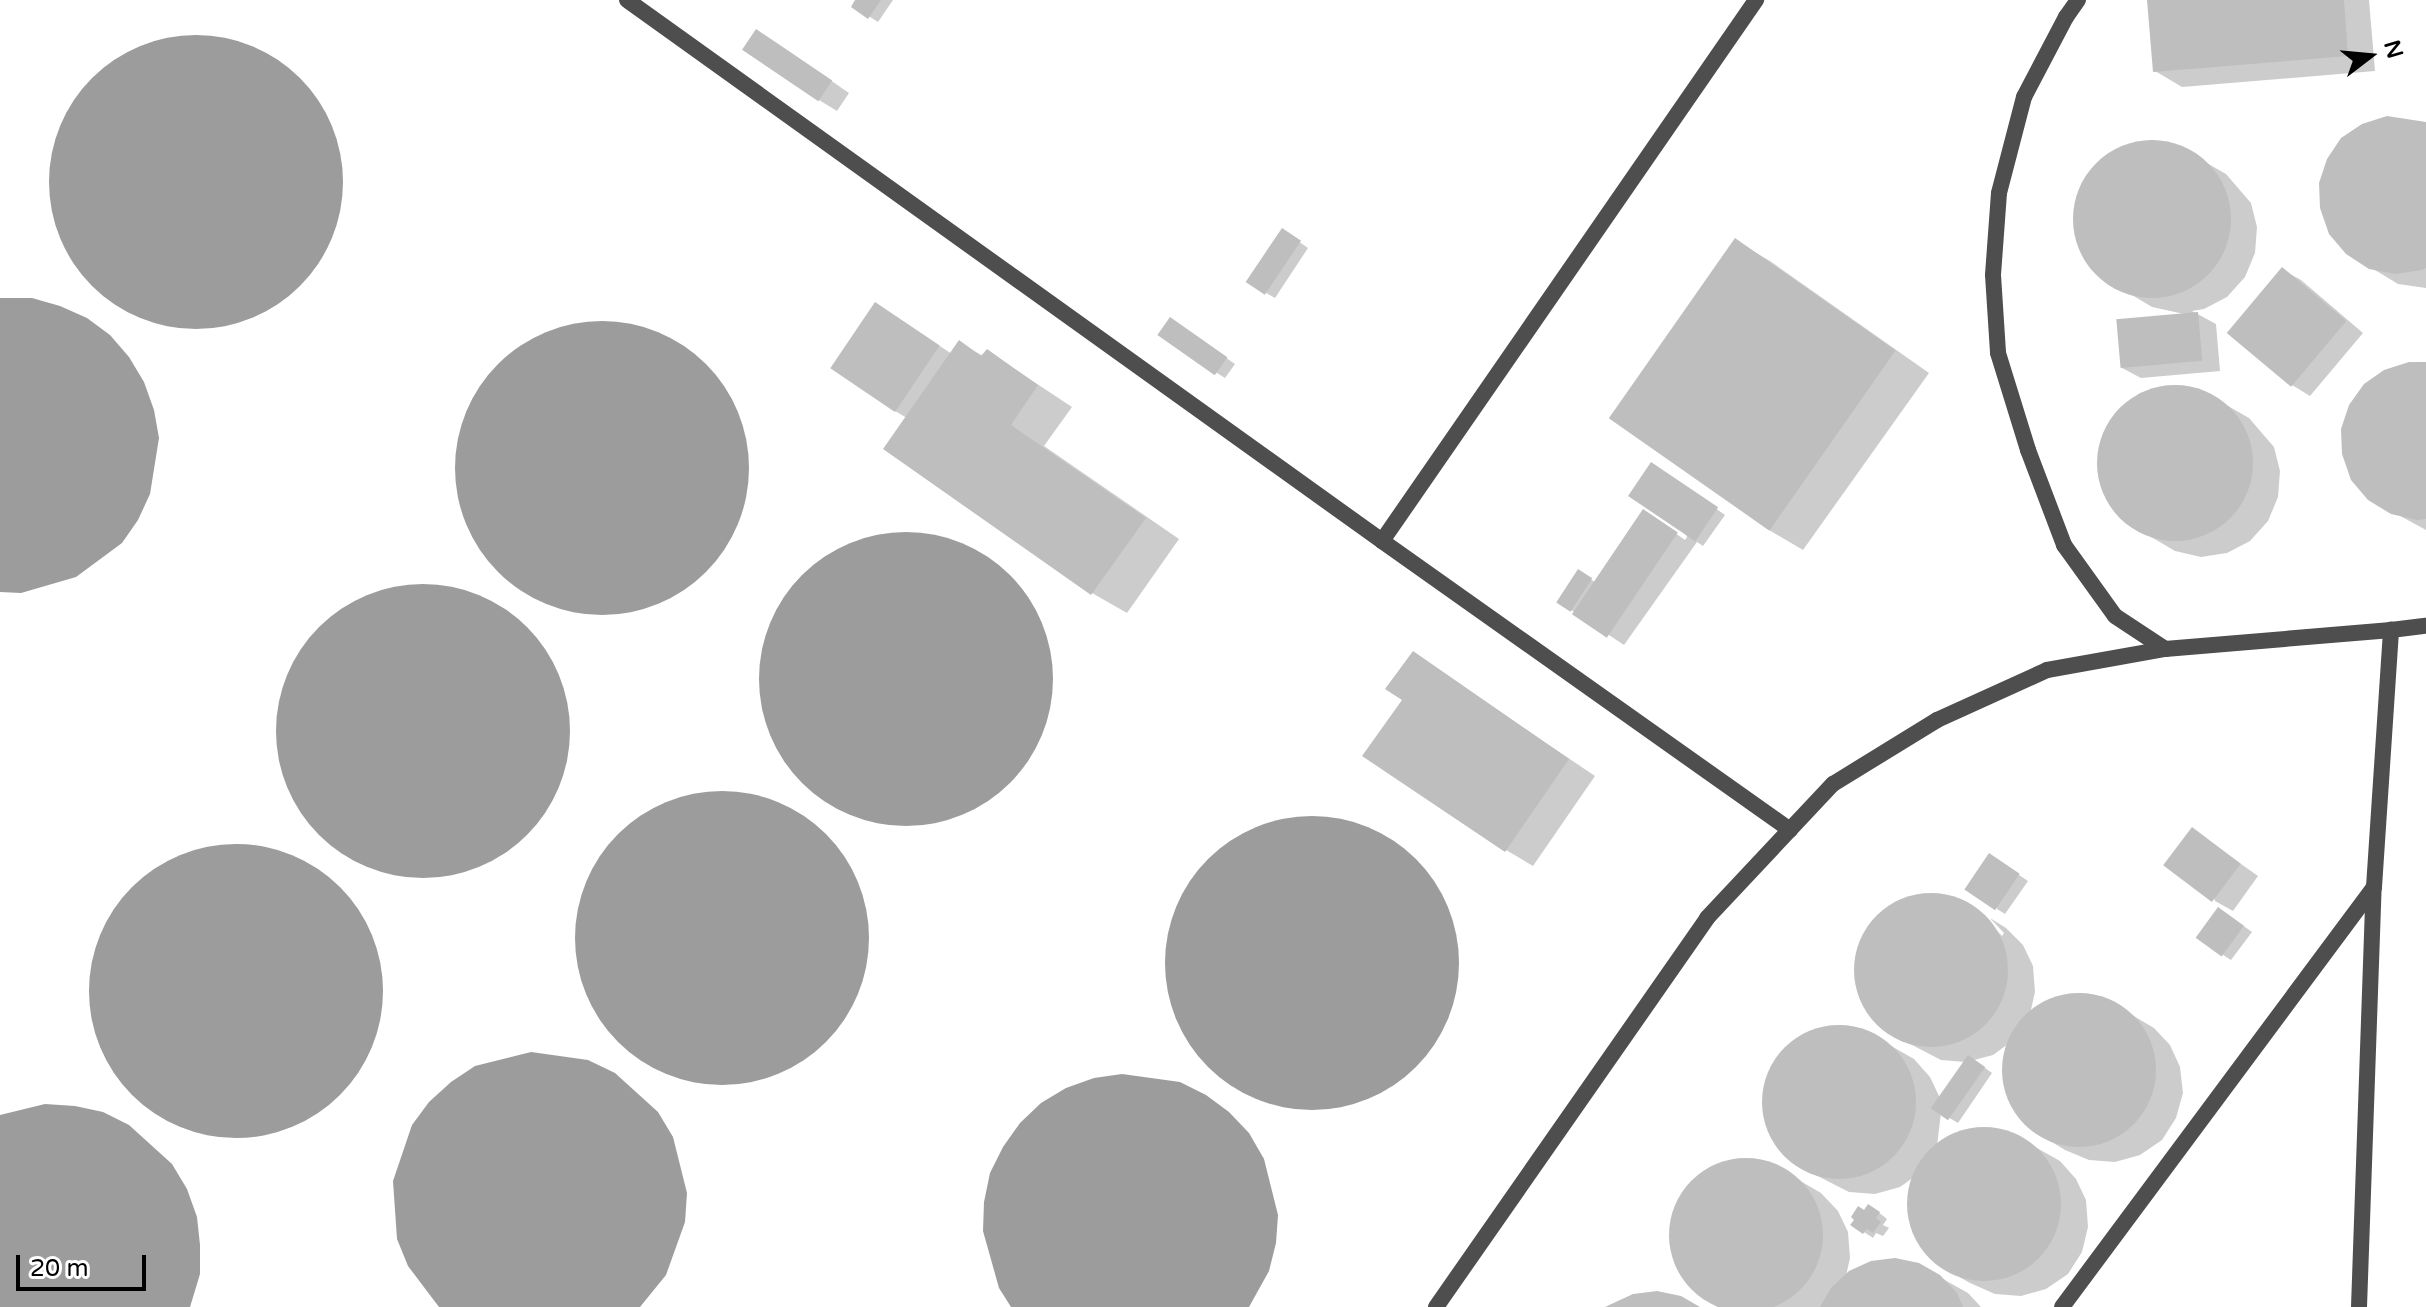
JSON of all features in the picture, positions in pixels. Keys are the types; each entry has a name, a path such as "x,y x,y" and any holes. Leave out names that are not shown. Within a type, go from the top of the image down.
{"lane":[{"path":"627,0 1790,830"},
{"path":"1382,541 1756,0"},
{"path":"2078,0 2024,97 1999,193 1993,275 1998,353 2028,450 2064,545 2115,616 2165,649"},
{"path":"1436,1307 1707,918 1833,784 1937,720 2047,670 2165,649 2426,626"},
{"path":"2359,1307 2374,887 2391,630"},
{"path":"2062,1307 2374,887"}],"shaded area":[{"path":"196,35 225,38 252,46 278,60 300,78 318,100 332,126 340,153 343,182 340,211 332,238 318,264 300,286 278,304 252,318 225,326 196,329 167,326 140,318 114,304 92,286 74,264 60,238 52,211 49,182 52,153 60,126 74,100 92,78 114,60 140,46 167,38"},
{"path":"0,298 32,298 60,306 87,318 110,335 129,357 144,382 154,410 159,438 150,494 138,520 122,543 76,577 21,593 0,592"},
{"path":"588,321 616,321 645,327 671,338 695,354 716,375 732,399 743,425 749,482 738,524 724,550 706,572 671,598 645,609 616,615 588,615 559,609 533,598 509,582 488,561 472,537 461,511 455,482 455,454 461,425 472,399 488,375 509,354 533,338 559,327"},
{"path":"906,532 935,535 962,543 988,557 1010,575 1028,597 1042,623 1050,650 1053,679 1050,708 1042,735 1028,761 1010,783 988,801 962,815 935,823 906,826 877,823 850,815 824,801 802,783 784,761 770,735 762,708 759,679 762,650 770,623 784,597 802,575 824,557 850,543 877,535"},
{"path":"409,584 437,584 466,590 492,601 516,617 537,638 553,662 564,688 570,745 559,787 545,813 527,835 492,861 466,872 437,878 409,878 380,872 354,861 330,845 309,824 293,800 282,774 276,745 276,717 282,688 293,662 309,638 330,617 354,601 380,590"},
{"path":"708,791 736,791 765,797 791,808 815,824 836,845 852,869 863,895 869,952 858,994 844,1020 826,1042 791,1068 765,1079 736,1085 708,1085 679,1079 653,1068 629,1052 608,1031 592,1007 581,981 575,952 575,924 581,895 592,869 608,845 629,824 653,808 679,797"},
{"path":"1312,816 1341,819 1368,827 1394,841 1416,859 1434,881 1448,907 1456,934 1459,963 1456,992 1448,1019 1434,1045 1416,1067 1394,1085 1368,1099 1341,1107 1312,1110 1283,1107 1256,1099 1230,1085 1208,1067 1190,1045 1176,1019 1168,992 1165,963 1168,934 1176,907 1190,881 1208,859 1230,841 1256,827 1283,819"},
{"path":"236,844 265,847 292,855 318,869 340,887 358,909 372,935 380,962 383,991 380,1020 372,1047 358,1073 340,1095 318,1113 292,1127 265,1135 236,1138 207,1135 180,1127 154,1113 132,1095 114,1073 100,1047 92,1020 89,991 92,962 100,935 114,909 132,887 154,869 180,855 207,847"},
{"path":"531,1052 588,1060 615,1073 658,1112 673,1137 687,1193 685,1222 666,1275 640,1307 439,1307 408,1266 397,1239 393,1181 412,1125 429,1102 475,1066"},
{"path":"1122,1074 1180,1082 1206,1095 1229,1112 1249,1133 1264,1159 1278,1215 1276,1243 1269,1271 1249,1307 1011,1307 999,1288 983,1231 984,1202 990,1173 1003,1147 1020,1123 1041,1103 1066,1088 1094,1078"},
{"path":"45,1104 103,1112 129,1125 172,1164 187,1189 197,1217 200,1274 190,1307 0,1307 0,1115"}],"building":[{"path":"855,0 881,0 868,19 851,7"},
{"path":"2147,0 2344,0 2348,56 2153,72"},
{"path":"756,29 832,80 818,101 742,50"},
{"path":"2387,116 2426,122 2426,268 2395,274 2369,269 2346,254 2329,234 2320,208 2319,183 2327,159 2341,138 2362,124"},
{"path":"2152,140 2182,146 2208,163 2225,189 2231,219 2225,249 2208,275 2182,292 2152,298 2122,292 2096,275 2079,249 2073,219 2079,189 2096,163 2122,146"},
{"path":"1282,228 1301,241 1265,295 1246,282"},
{"path":"1735,238 1896,350 1769,531 1609,418"},
{"path":"2282,267 2346,321 2291,387 2227,333"},
{"path":"875,302 940,346 895,412 830,368"},
{"path":"2198,312 2202,361 2121,368 2116,319"},
{"path":"1170,317 1227,357 1215,375 1157,335"},
{"path":"959,340 981,356 987,349 1038,385 1011,425 1146,518 1091,595 883,449"},
{"path":"2409,362 2426,362 2426,519 2417,520 2391,514 2368,500 2351,480 2342,454 2341,429 2349,405 2364,384 2384,370"},
{"path":"2175,385 2205,390 2230,408 2248,433 2253,463 2248,493 2230,518 2205,536 2175,541 2145,536 2120,518 2102,493 2097,463 2102,433 2120,408 2145,390"},
{"path":"1651,462 1718,507 1695,541 1628,496"},
{"path":"1643,509 1678,532 1607,638 1572,614"},
{"path":"1578,569 1592,578 1570,612 1556,603"},
{"path":"1413,651 1569,759 1505,852 1362,756 1402,700 1385,689"},
{"path":"2192,827 2241,864 2212,902 2163,865"},
{"path":"1989,853 2020,874 1995,910 1964,889"},
{"path":"1931,893 1961,899 1986,915 2002,940 2008,970 2002,1000 1986,1025 1961,1041 1931,1047 1901,1041 1876,1025 1860,1000 1854,970 1860,940 1876,915 1901,899"},
{"path":"2218,907 2244,926 2222,957 2196,938"},
{"path":"2079,993 2108,999 2133,1016 2150,1041 2156,1070 2150,1099 2133,1124 2108,1141 2079,1147 2050,1141 2025,1124 2008,1099 2002,1070 2008,1041 2025,1016 2050,999"},
{"path":"1839,1025 1868,1031 1893,1048 1910,1073 1916,1102 1910,1131 1893,1156 1868,1173 1839,1179 1810,1173 1785,1156 1768,1131 1762,1102 1768,1073 1785,1048 1810,1031"},
{"path":"1968,1055 1985,1067 1948,1120 1931,1108"},
{"path":"1984,1127 2013,1133 2038,1150 2055,1175 2061,1204 2055,1233 2038,1258 2013,1275 1984,1281 1955,1275 1930,1258 1913,1233 1907,1204 1913,1175 1930,1150 1955,1133"},
{"path":"1746,1158 1775,1164 1800,1181 1817,1206 1823,1235 1817,1264 1800,1289 1775,1306 1746,1312 1717,1306 1692,1289 1675,1264 1669,1235 1675,1206 1692,1181 1717,1164"},
{"path":"1868,1204 1880,1212 1876,1218 1881,1222 1873,1233 1867,1229 1863,1234 1850,1225 1854,1220 1851,1217 1858,1206 1864,1210"},
{"path":"1895,1258 1919,1263 1940,1275 1957,1293 1963,1307 1820,1307 1831,1288 1849,1271 1871,1261"},
{"path":"1657,1291 1681,1296 1700,1307 1605,1307 1633,1294"}]}
